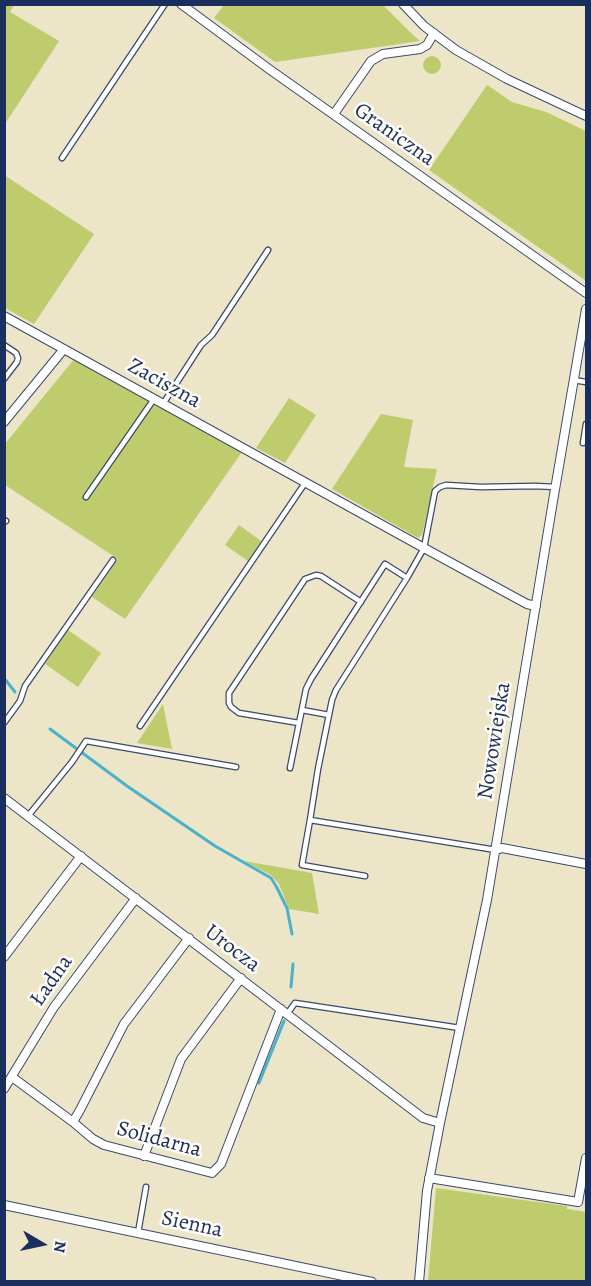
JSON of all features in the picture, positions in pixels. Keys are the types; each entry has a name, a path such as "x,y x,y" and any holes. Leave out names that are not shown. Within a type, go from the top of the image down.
{"street":[{"name":"Graniczna","path":"181,4 586,293"},
{"path":"403,4 456,50 484,67 586,116"},
{"path":"334,114 371,61 383,54 420,49 427,45 434,33"},
{"name":"Nowowiejska","path":"419,1281 429,1178 487,900 586,309"},
{"name":"Zaciszna","path":"4,316 424,548 527,604 536,606"},
{"path":"4,422 64,349"},
{"name":"Urocza","path":"4,798 423,1118 440,1123"},
{"path":"496,849 502,848 586,864"},
{"path":"4,957 81,856"},
{"name":"Ładna","path":"4,1089 54,1007 136,898"},
{"path":"73,1122 124,1024 189,938"},
{"path":"144,1156 182,1059 241,978"},
{"name":"Solidarna","path":"12,1077 104,1145 212,1173 221,1164 284,1012"},
{"path":"429,1178 582,1203 586,1158"},
{"name":"Sienna","path":"4,1205 372,1281"}],"lane":[{"path":"62,158 165,4"},
{"path":"86,497 201,345 212,335 268,250"},
{"path":"4,345 16,352 18,358 4,379"},
{"path":"573,380 586,382"},
{"path":"583,443 586,424"},
{"path":"140,726 305,483"},
{"path":"364,876 302,866 328,715 336,690 424,548 435,491 446,485 555,487"},
{"path":"4,723 20,701 25,686 113,560"},
{"path":"290,768 306,689 311,679 385,564 407,578"},
{"path":"299,723 239,713 229,703 230,693 305,579 316,575 321,576 361,602"},
{"path":"302,710 328,715"},
{"path":"28,816 86,741 236,767"},
{"path":"310,820 496,849"},
{"path":"284,1012 295,1004 460,1028"},
{"path":"138,1233 146,1187"}],"green space":[{"path":"5,4 14,5 10,12 59,41 5,124"},
{"path":"224,5 383,5 420,41 275,62 214,18"},
{"path":"432,56 438,59 441,65 438,71 432,74 426,71 423,65 426,59"},
{"path":"487,85 512,102 546,112 586,131 586,281 429,170"},
{"path":"4,175 94,234 34,324 5,308"},
{"path":"75,358 242,452 125,619 92,597 118,559 5,485 4,445"},
{"path":"289,398 316,415 285,463 256,448"},
{"path":"381,414 413,420 404,467 437,469 422,535 418,538 332,489"},
{"path":"239,525 261,541 248,561 225,545"},
{"path":"68,630 101,653 78,687 45,664"},
{"path":"163,704 172,749 137,743"},
{"path":"244,861 312,873 319,914 289,909 279,884 271,875"},
{"path":"436,1188 567,1206 567,1209 586,1212 586,1281 428,1281"}],"waterway":[{"path":"4,678 15,692"},
{"path":"50,729 127,786 215,846 271,878 287,908 292,934"},
{"path":"291,987 293,964"},
{"path":"259,1083 284,1021"}]}
